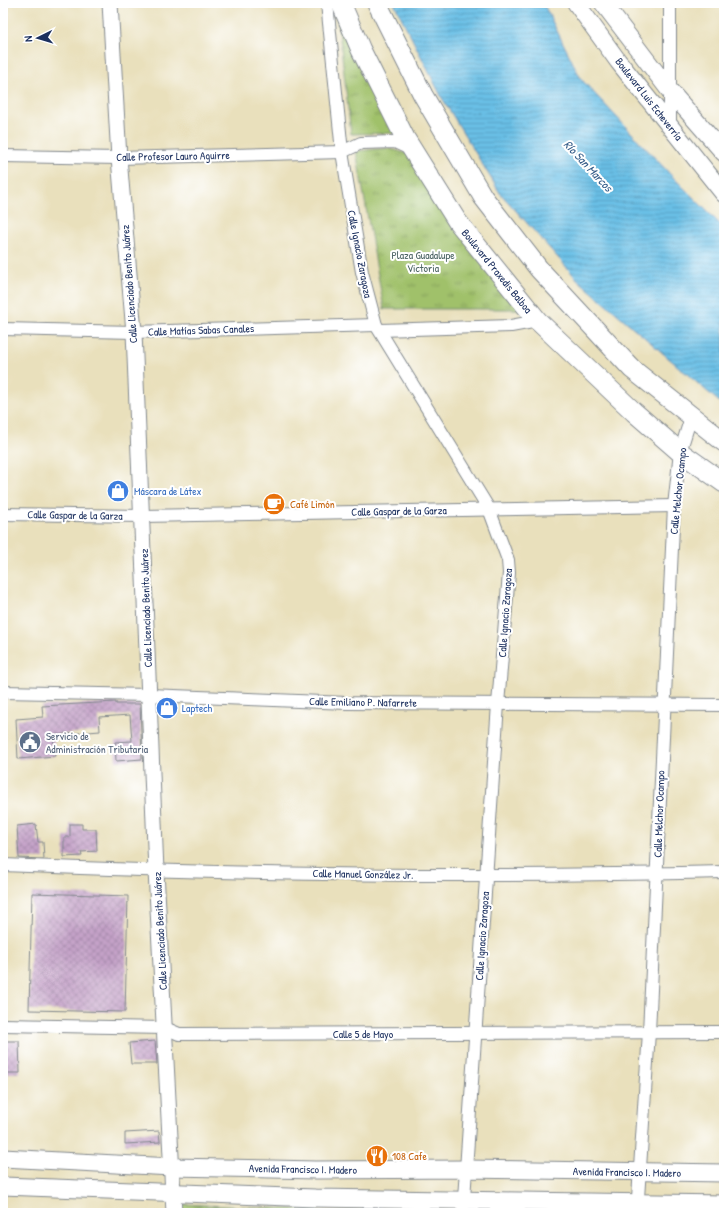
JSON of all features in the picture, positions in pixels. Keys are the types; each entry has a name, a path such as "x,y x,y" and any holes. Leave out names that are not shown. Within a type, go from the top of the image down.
{"main road":[{"name":"Boulevard Praxedis Balboa","path":"341,3 361,50 405,138 457,221 538,321 634,412 680,452 724,483"},
{"path":"377,3 423,95 483,197 538,269 632,369 724,442"},
{"name":"Boulevard Luis Echeverría","path":"576,3 618,61 724,194"},
{"name":"Boulevard Luis Echeverría","path":"604,3 670,91 724,153"},
{"name":"Avenida Francisco I. Madero","path":"3,1158 172,1167 316,1170 466,1169 724,1173"},
{"path":"3,1186 464,1207 638,1208 724,1204"}],"street":[{"name":"Calle Licenciado Benito Juárez","path":"110,3 119,158 134,332 143,516 156,872 174,1213"},
{"name":"Calle Ignacio Zaragoza","path":"328,3 342,152 362,272 378,327 409,381 489,509 508,560 509,573 498,704 464,1207"},
{"path":"670,3 670,126"},
{"path":"342,152 361,143 395,142 415,152"},
{"name":"Calle Profesor Lauro Aguirre","path":"3,156 119,158 342,152"},
{"name":"Calle Matías Sabas Canales","path":"3,329 134,332 512,326 538,321"},
{"name":"Calle Melchor Ocampo","path":"638,1208 649,1032 674,506 680,452 692,417"},
{"name":"Calle Gaspar de la Garza","path":"3,514 143,516 674,506"},
{"name":"Calle Emiliano P. Nafarrete","path":"3,692 149,695 347,703 724,705"},
{"name":"Calle Manuel González Jr.","path":"3,865 156,872 487,876 724,872"},
{"name":"Calle 5 de Mayo","path":"3,1025 165,1028 179,1034 724,1032"}],"green space":[{"path":"337,13 402,133 351,134"},
{"name":"Plaza Guadalupe Victoria","path":"387,148 409,154 520,309 384,309 356,151"},
{"path":"181,1204 320,1210 319,1213 182,1213"}],"water":[{"name":"Río San Marcos","path":"394,3 543,3 581,79 670,174 724,228 724,406 578,280 500,193 442,98"}],"building":[{"path":"116,702 116,704 140,704 142,759 116,761 115,742 132,741 130,715 99,717 100,731 53,735 55,756 18,759 16,719 43,717 42,706"},
{"path":"36,824 38,842 43,842 44,859 19,858 17,826"},
{"path":"70,824 82,824 82,829 96,829 97,851 81,852 82,856 64,857 64,837 70,837"},
{"path":"32,893 128,896 125,1012 29,1010"},
{"path":"3,1041 19,1041 20,1073 3,1073"},
{"path":"155,1041 157,1064 131,1064 129,1043"},
{"path":"159,1131 160,1142 125,1144 125,1133"}],"place":[{"name":"Máscara de Látex","path":"118,491"},
{"name":"Café Limón","path":"274,504"},
{"name":"Laptech","path":"167,708"},
{"name":"Servicio de Administración Tributaria","path":"30,742"},
{"name":"108 Cafe","path":"377,1156"}]}
